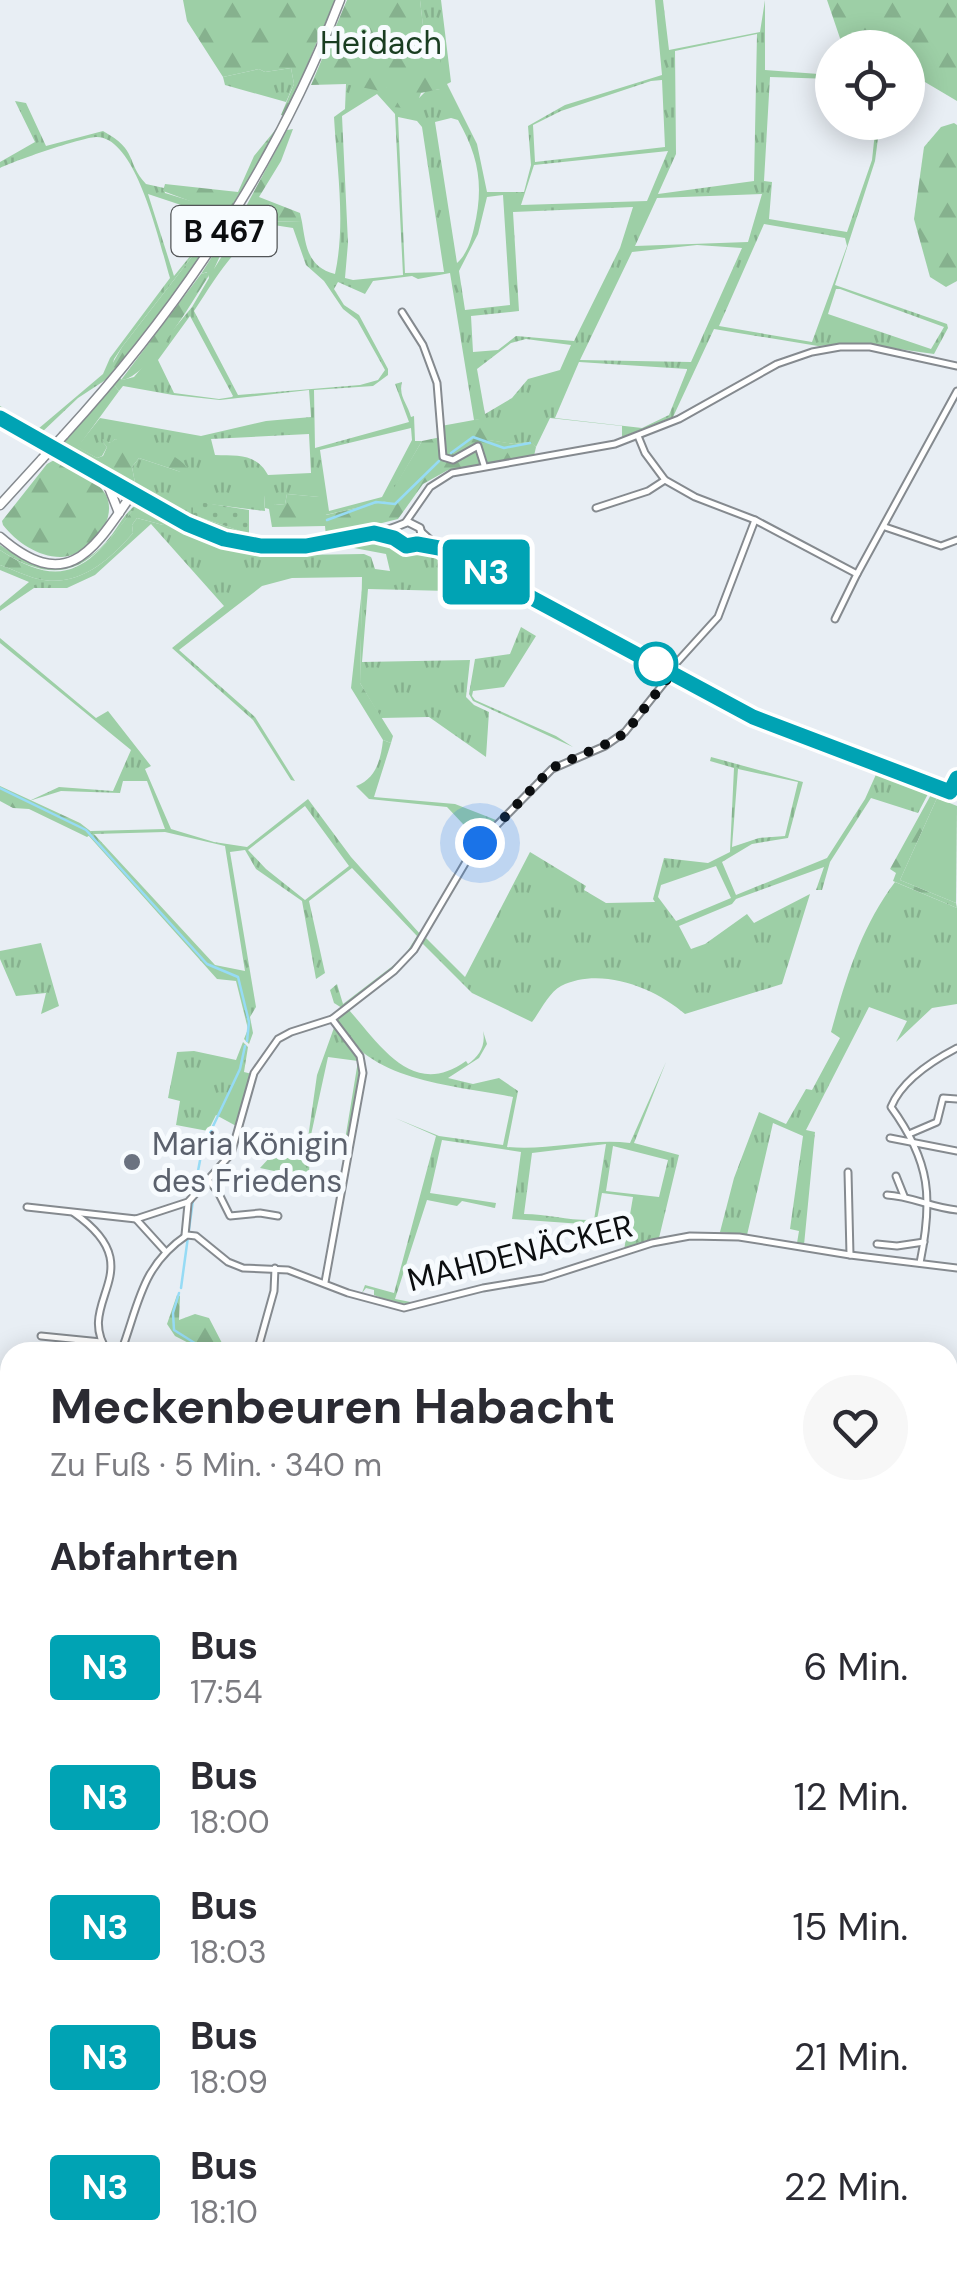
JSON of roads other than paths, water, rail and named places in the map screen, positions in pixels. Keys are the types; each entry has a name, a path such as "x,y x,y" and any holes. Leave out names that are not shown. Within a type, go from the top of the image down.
{"main road":[{"name":"B 467","path":"0,505 154,330 224,232 283,129 340,0"},
{"path":"0,418 200,530 246,544 316,545 402,524 420,529 439,548 787,732 954,793"},
{"path":"106,480 119,512"},
{"path":"1,539 36,561 69,562 92,550 132,494"},
{"path":"397,539 402,524"},
{"path":"417,544 420,529"},
{"path":"374,533 397,539 406,546 439,548"}],"street":[{"path":"402,312 423,345 436,383 443,457 453,460 472,446 482,447 484,465"},
{"path":"402,524 430,487 443,477 484,465 582,451 638,436 708,404 777,364 812,352 870,347 957,366"},
{"path":"835,619 957,391"},
{"path":"638,436 644,453 665,480 756,520 858,574"},
{"path":"596,508 648,492 665,480"},
{"path":"416,506 420,529"},
{"path":"27,1207 136,1219 191,1199 231,1154 251,1081 266,1053 284,1035 332,1019 414,950 470,854 552,768 626,732 718,617 756,520"},
{"path":"885,528 940,546 957,540"},
{"path":"954,793 957,778"},
{"path":"324,1284 363,1072 360,1056 332,1019"},
{"path":"920,1263 928,1205 927,1178 913,1142 892,1107 914,1077 957,1048"},
{"path":"909,1134 937,1122 943,1098 957,1099"},
{"path":"890,1138 957,1151"},
{"path":"848,1172 850,1255"},
{"path":"896,1176 904,1196 912,1202 957,1210"},
{"path":"208,1181 230,1216 278,1216"},
{"path":"886,1195 904,1196"},
{"path":"125,1342 144,1282 165,1251 188,1235 191,1199"},
{"path":"42,1336 101,1342 100,1309 110,1281 111,1254 95,1229 71,1212"},
{"path":"136,1219 165,1251"},
{"name":"MAHDENÄCKER","path":"188,1235 242,1268 275,1268 395,1307 411,1307 458,1293 556,1274 669,1239 709,1234 957,1268"},
{"path":"877,1244 924,1242"},
{"path":"260,1342 274,1291 275,1268"}],"waterway":[{"path":"451,453 473,437 504,448 530,443"},
{"path":"327,520 376,502 395,504 439,461"},
{"path":"0,788 86,830 207,964 238,977 249,1022 247,1041"},
{"path":"207,1139 240,1069 245,1046"},
{"path":"194,1192 202,1150"},
{"path":"181,1288 193,1200"},
{"path":"179,1293 173,1313 174,1330 193,1342"}],"place":[{"name":"Maria Königin des Friedens","path":"132,1162"}],"park label":[{"name":"Heidach","path":"381,43"}]}
